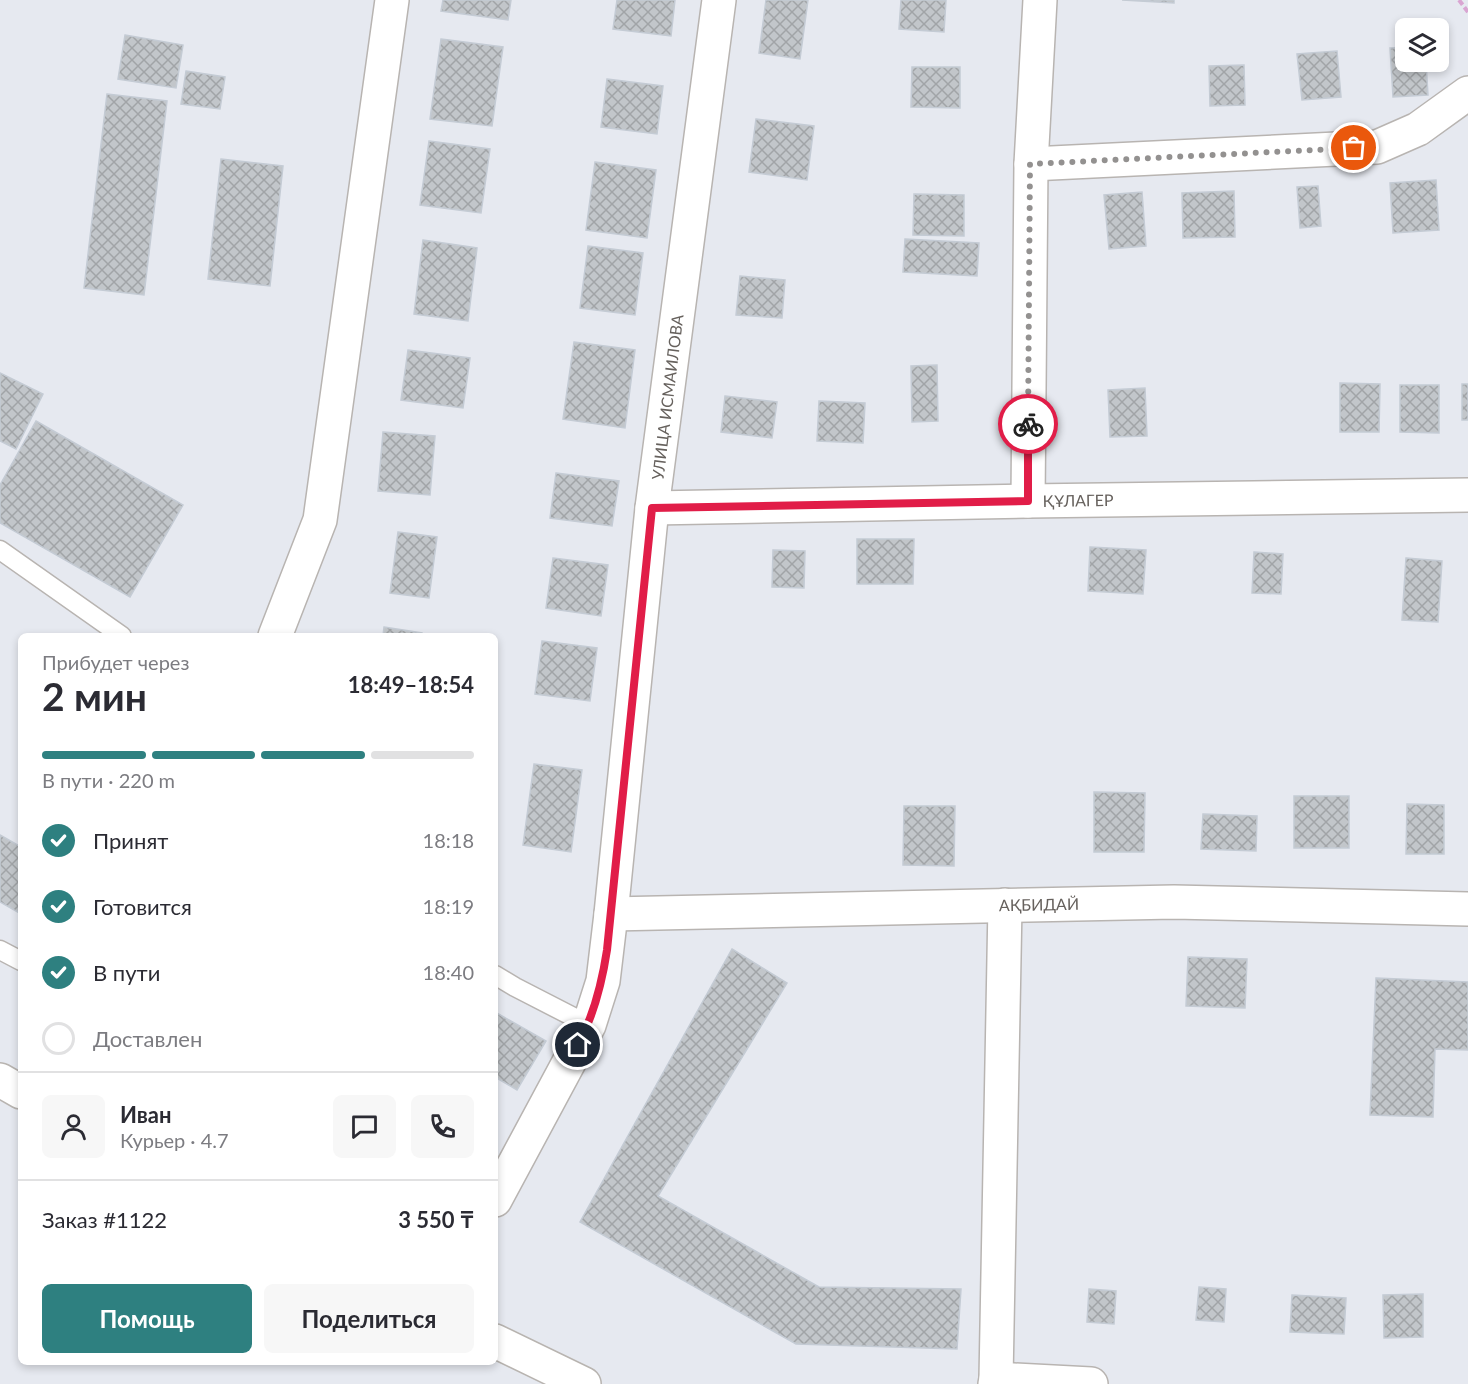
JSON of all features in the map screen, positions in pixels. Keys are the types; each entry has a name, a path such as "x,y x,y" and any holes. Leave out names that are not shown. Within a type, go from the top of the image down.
{"street":[{"path":"276,633 320,520 392,0"},
{"name":"УЛИЦА ИСМАИЛОВА","path":"498,1194 589,1025 603,981 652,508 719,0"},
{"path":"1028,501 1030,164 1040,0"},
{"path":"1030,164 1377,147 1418,129 1468,93"},
{"name":"ҚҰЛАГЕР","path":"652,508 1468,495"},
{"name":"АҚБИДАЙ","path":"611,914 1174,902 1468,909"},
{"path":"1005,905 995,1382 1091,1384"},
{"path":"0,1080 18,1090"},
{"path":"498,1342 584,1384"}],"lane":[{"path":"0,550 118,633"},
{"path":"0,950 18,959"},
{"path":"498,977 589,1025"}],"path":[{"path":"1459,0 1468,12"}],"building":[{"path":"443,0 511,0 508,20 441,11"},
{"path":"617,0 675,0 671,36 613,29"},
{"path":"766,0 808,0 800,59 759,53"},
{"path":"901,0 946,0 944,32 899,29"},
{"path":"1122,0 1174,0 1174,3"},
{"path":"125,35 183,45 176,88 118,79"},
{"path":"441,39 503,47 492,126 430,119"},
{"path":"1390,48 1395,48 1395,72 1427,72 1428,95 1393,97"},
{"path":"1337,51 1341,97 1302,100 1297,54"},
{"path":"1244,65 1245,105 1210,106 1209,66"},
{"path":"912,67 960,67 960,108 911,107"},
{"path":"186,71 225,77 220,109 181,104"},
{"path":"607,79 663,86 657,134 601,127"},
{"path":"107,94 167,101 144,295 84,288"},
{"path":"756,119 814,126 807,180 749,172"},
{"path":"429,141 490,149 481,213 420,205"},
{"path":"221,159 283,166 270,286 208,279"},
{"path":"595,162 656,170 647,238 586,230"},
{"path":"1436,180 1439,230 1393,233 1390,183"},
{"path":"1318,186 1321,226 1300,228 1297,187"},
{"path":"1234,191 1235,237 1183,238 1182,193"},
{"path":"1142,192 1146,246 1109,249 1104,195"},
{"path":"914,194 964,195 964,236 913,235"},
{"path":"905,239 979,243 977,276 903,272"},
{"path":"423,240 477,248 468,321 414,314"},
{"path":"588,246 643,253 635,315 580,308"},
{"path":"740,276 785,280 782,318 736,315"},
{"path":"574,342 635,350 625,428 563,419"},
{"path":"408,350 470,358 463,408 401,400"},
{"path":"937,365 938,421 912,422 911,366"},
{"path":"0,373 43,394 16,449 0,441"},
{"path":"1340,383 1380,384 1379,432 1340,432"},
{"path":"1462,384 1468,384 1468,420 1462,420"},
{"path":"1400,385 1439,385 1439,433 1400,432"},
{"path":"1145,388 1147,436 1110,437 1108,390"},
{"path":"725,396 777,402 772,438 721,432"},
{"path":"819,401 865,403 863,443 817,441"},
{"path":"36,421 183,505 130,597 0,523 0,485"},
{"path":"383,432 435,436 430,495 378,491"},
{"path":"556,473 619,481 612,526 550,518"},
{"path":"398,532 437,537 429,598 390,593"},
{"path":"857,539 914,539 913,584 857,584"},
{"path":"1090,547 1146,550 1143,594 1088,591"},
{"path":"773,550 805,551 804,588 772,587"},
{"path":"1254,552 1283,554 1281,594 1252,593"},
{"path":"553,558 608,565 601,616 546,608"},
{"path":"1406,558 1442,561 1438,622 1402,620"},
{"path":"384,627 422,633 383,633"},
{"path":"542,641 597,648 590,701 535,694"},
{"path":"534,764 582,770 571,852 523,845"},
{"path":"1094,792 1145,793 1144,852 1094,852"},
{"path":"1294,796 1349,796 1349,848 1294,848"},
{"path":"1407,804 1444,805 1444,854 1406,854"},
{"path":"904,806 955,806 954,866 903,865"},
{"path":"1203,814 1257,816 1256,851 1201,849"},
{"path":"0,835 18,845 18,912 0,902"},
{"path":"732,949 787,983 658,1196 819,1287 961,1289 957,1349 796,1344 580,1222"},
{"path":"1188,957 1247,959 1245,1008 1186,1006"},
{"path":"1376,978 1468,982 1468,1050 1435,1049 1433,1117 1370,1115"},
{"path":"498,1014 546,1041 517,1090 498,1079"},
{"path":"1199,1287 1226,1289 1224,1322 1196,1320"},
{"path":"1089,1289 1116,1291 1114,1324 1087,1322"},
{"path":"1423,1294 1423,1337 1384,1338 1383,1295"},
{"path":"1292,1295 1346,1298 1344,1334 1290,1332"}],"way so far":[{"path":"1028,424 1030,164 1354,148"}],"route":[{"path":"578,1045 589,1025 603,981 652,508 1028,501 1028,424"}]}
